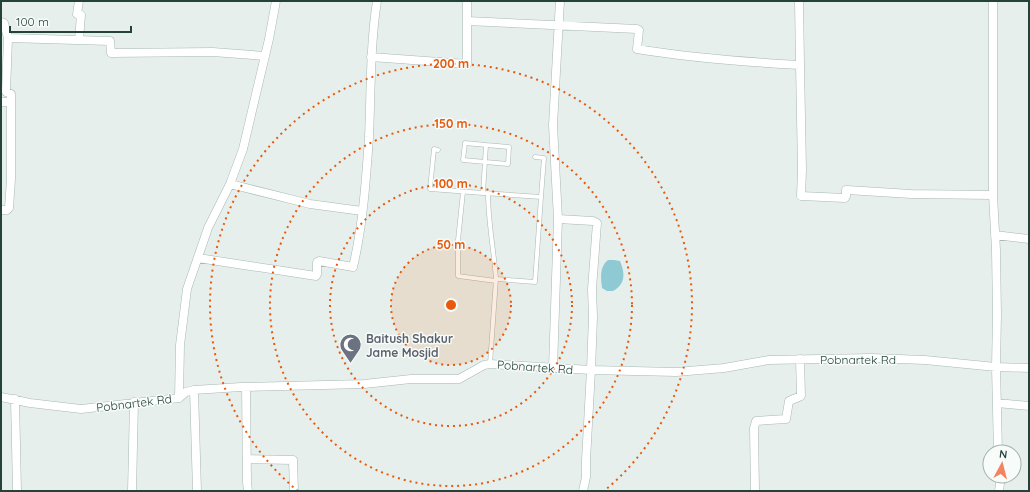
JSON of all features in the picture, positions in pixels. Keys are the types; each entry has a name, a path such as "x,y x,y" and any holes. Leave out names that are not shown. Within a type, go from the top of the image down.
{"street":[{"path":"79,1 77,14 81,15 79,40"},
{"path":"179,398 180,345 187,289 208,228 230,184 244,149 276,1"},
{"path":"198,258 316,276 317,262 319,261 353,267 362,211 369,136 372,39 377,1"},
{"path":"371,58 467,64 467,1"},
{"path":"553,368 558,219 553,125 560,1"},
{"path":"799,1 802,170 801,196 845,198 846,190 911,194 994,195"},
{"path":"993,1 994,195 997,314 996,403 998,444"},
{"path":"467,21 559,26 637,28 639,30 637,48 752,63 800,65"},
{"path":"1,22 4,23 8,38 6,92 11,94 11,179 8,209 1,210"},
{"path":"8,38 110,41 111,53 213,52 265,56"},
{"path":"230,184 310,204 362,211"},
{"path":"558,219 593,221 597,223 592,289 593,317 586,477 582,491"},
{"path":"995,235 1029,239"},
{"name":"Pobnartek Rd","path":"1,397 15,399 30,404 81,409 179,398 186,392 194,390 364,384 404,380 459,379 484,365 490,364 591,370 676,372 724,368 769,360 871,358 925,360 996,367 1029,368"},
{"path":"755,491 754,428 756,420 786,419 789,401 801,396 800,360"},
{"path":"246,387 248,491"},
{"path":"194,390 197,491"},
{"path":"15,399 16,491"},
{"path":"132,491 134,402"},
{"path":"996,403 1029,406"},
{"path":"247,459 293,460 294,491"}],"lane":[{"path":"465,143 486,145 509,147 508,164 464,160 465,143"},
{"path":"483,193 486,145"},
{"path":"438,150 434,149 430,189 541,197"},
{"path":"463,192 458,240 458,276 535,282 544,158 535,157"},
{"path":"488,193 488,208 494,248 496,280 490,364"}],"water":[{"path":"608,260 620,261 623,270 622,282 613,291 607,291 602,288 602,269"}],"place":[{"name":"Baitush Shakur Jame Mosjid","path":"351,364"}]}
